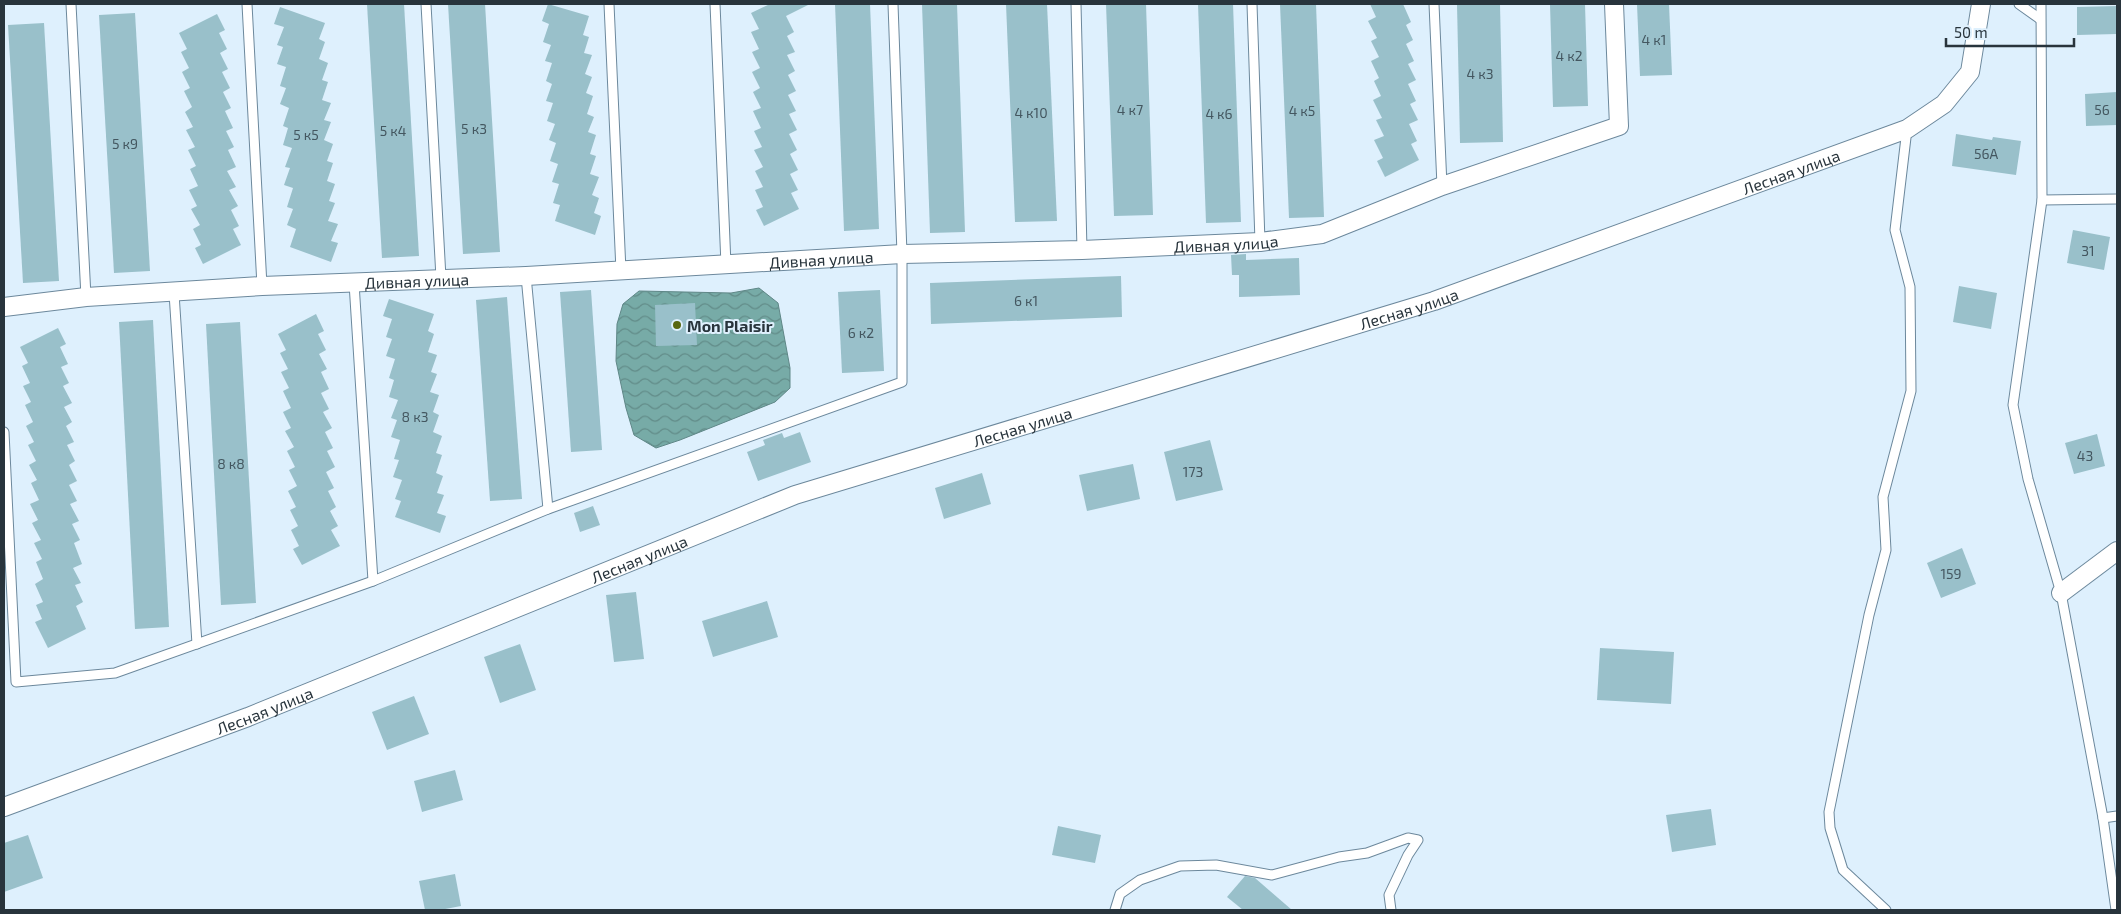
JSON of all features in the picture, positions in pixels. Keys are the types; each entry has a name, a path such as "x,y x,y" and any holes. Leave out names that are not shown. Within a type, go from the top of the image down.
{"street":[{"name":"Дивная улица","path":"4,307 86,297 262,286 526,276 726,266 902,254 1082,250 1260,242 1322,234 1442,186 1619,126 1614,4"},
{"name":"Лесная улица","path":"4,807 248,717 795,495 1434,301 1907,128 1944,104 1970,72 1981,4"},
{"path":"2061,593 2117,551"}],"lane":[{"path":"71,4 86,297"},
{"path":"247,4 262,286"},
{"path":"426,4 441,278"},
{"path":"609,4 621,271"},
{"path":"715,4 726,266"},
{"path":"4,432 16,682 115,673 373,581 548,509 902,382 902,254 893,4"},
{"path":"1076,4 1082,250"},
{"path":"1252,4 1260,242"},
{"path":"1434,4 1442,186"},
{"path":"2019,4 2040,19"},
{"path":"2041,4 2042,200 2013,405 2028,479 2061,593 2103,818 2116,910"},
{"path":"1886,910 1843,870 1830,828 1829,812 1869,616 1886,550 1883,497 1911,391 1910,287 1895,230 1907,128"},
{"path":"2042,200 2117,199"},
{"path":"526,276 548,509"},
{"path":"354,284 373,581"},
{"path":"174,293 197,644"},
{"path":"2103,818 2117,816"},
{"path":"1115,910 1120,894 1156,874 1180,866 1216,865 1272,875 1338,857 1367,852 1408,838 1418,840 1408,855 1389,896 1391,910"}],"water":[{"path":"759,288 778,303 790,368 790,388 775,402 656,448 634,435 616,361 617,324 623,304 639,291 731,293"}],"building":[{"path":"367,4 404,4 419,256 382,258"},
{"path":"448,4 485,4 500,252 463,254"},
{"path":"548,4 589,16 583,35 589,37 584,53 592,55 585,74 592,77 586,93 593,96 587,114 594,117 588,132 596,135 590,154 596,156 590,174 599,177 592,195 599,198 594,213 601,216 595,235 555,221 560,205 553,203 559,184 552,182 558,164 550,161 556,143 549,140 555,124 547,121 553,103 546,101 552,84 546,81 552,63 545,61 551,45 543,42 549,24 542,21"},
{"path":"770,4 810,4 786,16 794,32 787,36 795,52 787,55 795,71 788,75 796,91 788,95 796,111 789,114 797,130 789,134 797,150 790,154 798,170 790,174 798,190 791,193 799,209 764,226 756,210 763,207 755,190 763,187 755,171 763,167 754,150 762,147 754,131 761,128 753,111 761,108 753,92 760,88 752,72 760,68 752,52 759,49 751,32 759,29 751,13"},
{"path":"835,4 870,4 879,229 844,231"},
{"path":"922,4 957,4 965,232 930,233"},
{"path":"1006,4 1047,4 1057,221 1015,222"},
{"path":"1106,4 1146,4 1153,215 1114,216"},
{"path":"1198,4 1233,4 1241,222 1206,223"},
{"path":"1280,4 1316,4 1324,217 1289,218"},
{"path":"1370,4 1403,4 1411,22 1406,25 1413,40 1406,44 1414,61 1408,64 1416,80 1408,84 1416,101 1410,104 1418,120 1409,124 1417,141 1411,144 1419,160 1385,177 1377,161 1383,158 1374,140 1384,136 1376,120 1382,118 1373,100 1381,96 1374,81 1379,78 1371,61 1379,57 1371,41 1377,38 1368,21 1376,17"},
{"path":"1457,4 1500,4 1503,142 1460,143"},
{"path":"1550,4 1585,4 1588,106 1553,107"},
{"path":"1637,4 1669,4 1672,75 1640,76"},
{"path":"2117,6 2117,34 2077,35 2077,7"},
{"path":"280,7 325,23 319,39 325,42 319,59 328,63 322,80 328,82 322,100 331,103 324,120 331,122 324,140 333,144 327,161 333,163 327,181 335,184 329,201 335,203 328,221 338,224 331,241 338,243 331,262 290,247 296,229 287,225 293,209 287,207 293,188 284,185 290,168 285,167 292,148 283,145 288,128 283,126 289,108 280,104 286,88 280,86 286,67 277,64 283,47 277,45 284,27 274,24"},
{"path":"135,13 150,271 114,273 99,15"},
{"path":"217,14 225,30 219,33 227,49 220,53 228,69 222,72 230,88 223,92 231,108 225,111 233,128 226,131 234,147 228,150 236,167 227,171 236,187 229,190 238,206 231,210 239,226 233,229 241,245 203,264 195,248 201,245 193,229 200,225 191,209 197,206 189,190 198,186 190,169 196,166 188,150 195,147 186,130 193,127 185,112 192,107 184,91 190,88 182,72 189,68 181,52 187,49 179,33"},
{"path":"44,23 59,281 23,283 8,25"},
{"path":"2117,92 2117,125 2086,126 2085,94"},
{"path":"1956,134 1992,140 1993,137 2021,141 2016,175 1952,166"},
{"path":"2073,230 2110,237 2104,270 2067,263"},
{"path":"1246,254 1246,260 1299,258 1300,295 1239,297 1239,275 1232,275 1231,255"},
{"path":"1121,276 1122,317 931,324 930,283"},
{"path":"1959,286 1997,293 1991,329 1953,322"},
{"path":"591,290 602,450 571,452 560,292"},
{"path":"880,290 884,371 842,373 838,292"},
{"path":"507,297 522,499 490,501 476,300"},
{"path":"389,299 434,314 428,331 434,334 428,352 437,355 431,372 437,374 430,392 439,395 433,412 439,415 433,432 442,436 436,453 442,455 436,473 443,476 437,493 444,495 437,513 446,516 440,533 395,517 401,501 395,499 402,480 393,477 399,460 394,459 400,440 391,437 397,420 391,418 398,400 389,397 394,380 389,378 395,359 386,356 392,339 386,337 392,319 383,316"},
{"path":"695,303 697,345 656,346 655,305"},
{"path":"316,314 324,331 318,334 326,350 319,354 327,369 321,372 329,389 321,393 329,409 323,412 332,428 325,432 333,448 327,451 335,467 326,472 334,488 328,491 336,507 330,511 338,526 331,530 340,546 302,565 293,549 299,546 291,530 298,526 290,510 296,507 288,491 297,486 289,470 295,467 287,451 294,447 285,431 291,428 283,412 291,408 283,391 289,388 281,372 288,369 280,353 286,350 278,334"},
{"path":"153,320 169,627 135,629 119,322"},
{"path":"240,322 256,603 221,605 206,324"},
{"path":"58,328 66,344 60,347 68,364 61,367 69,383 63,386 72,403 64,407 72,422 66,426 74,442 67,445 75,461 69,465 77,481 69,485 77,501 70,504 79,521 72,524 80,540 74,543 82,564 73,568 81,583 75,585 83,602 76,606 86,629 48,648 35,622 42,619 36,605 43,602 35,584 43,579 36,562 42,559 34,543 41,540 32,523 38,520 30,504 39,500 31,483 37,480 29,465 36,461 28,445 34,442 26,426 33,422 25,405 31,402 23,386 30,383 22,366 28,363 20,347"},
{"path":"800,432 811,462 758,481 747,452 765,445 763,440 782,433 784,438"},
{"path":"2097,434 2105,466 2074,474 2065,443"},
{"path":"1210,440 1223,490 1176,501 1164,452"},
{"path":"1133,464 1140,499 1087,511 1079,475"},
{"path":"982,473 991,504 944,519 935,488"},
{"path":"593,506 600,525 580,532 574,513"},
{"path":"1962,548 1976,584 1941,598 1927,563"},
{"path":"636,592 644,659 614,662 606,595"},
{"path":"767,601 778,637 713,657 702,621"},
{"path":"520,644 536,690 500,703 484,657"},
{"path":"1600,648 1674,652 1671,704 1597,700"},
{"path":"414,696 429,734 387,750 372,712"},
{"path":"455,770 463,800 422,812 414,781"},
{"path":"1711,809 1716,845 1672,852 1666,815"},
{"path":"1058,826 1101,835 1095,863 1052,855"},
{"path":"28,835 43,878 4,892 4,843"},
{"path":"455,874 461,906 440,910 425,910 419,881"},
{"path":"1245,876 1255,878 1292,910 1243,910 1227,897"}],"place":[{"name":"Mon Plaisir","path":"677,325"}]}
